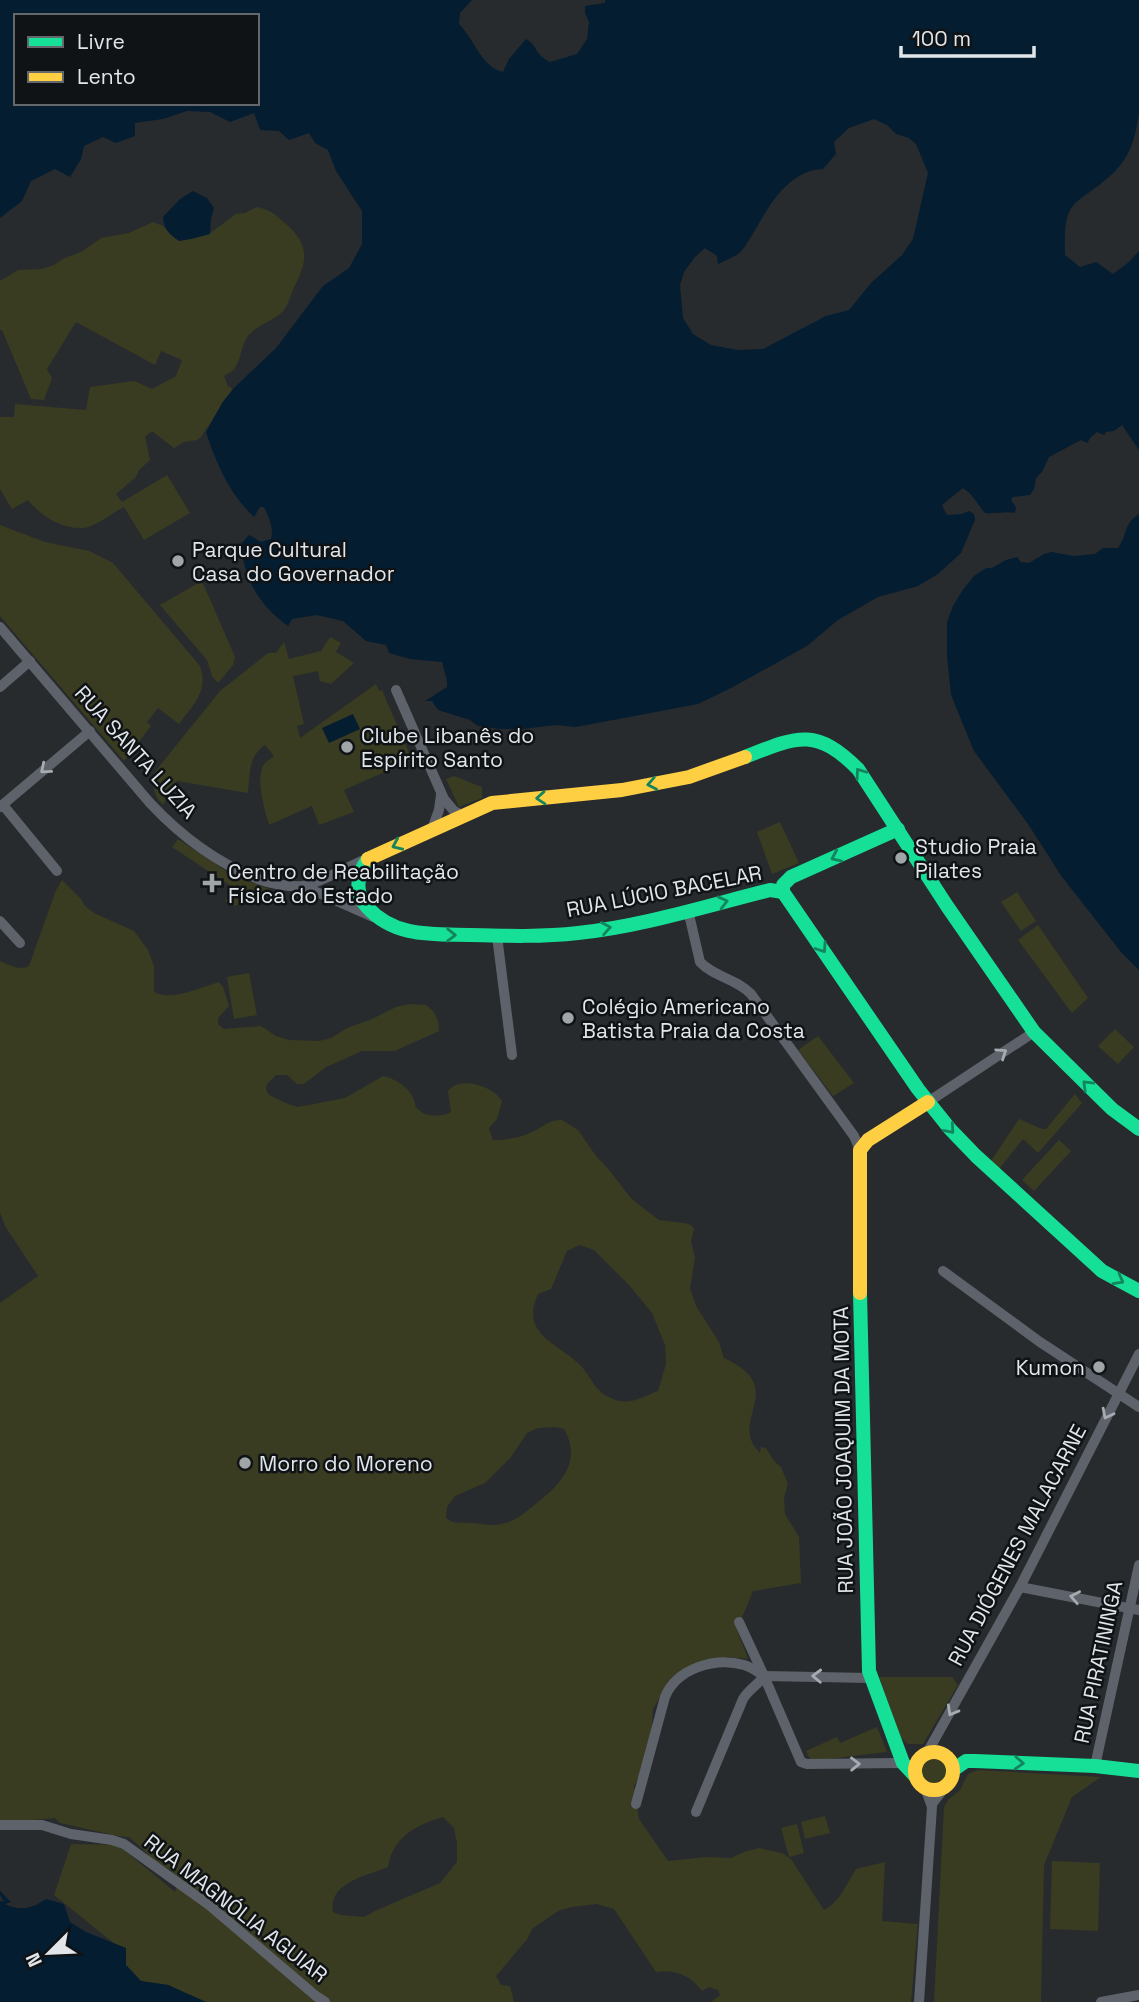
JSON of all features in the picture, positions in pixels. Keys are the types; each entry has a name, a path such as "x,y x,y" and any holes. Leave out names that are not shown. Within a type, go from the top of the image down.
{"street":[{"name":"RUA SANTA LUZIA","path":"0,627 160,814 194,843 248,876 267,882 303,886"},
{"path":"0,687 30,661"},
{"path":"396,690 442,794 450,807 462,815"},
{"path":"57,871 1,806 89,732"},
{"path":"303,886 498,801 603,792 689,777 789,740 803,738 828,744 858,769 953,916 1034,1031 1112,1109 1139,1129"},
{"path":"432,829 442,794"},
{"name":"RUA LÚCIO BACELAR","path":"303,886 393,928 416,935 578,933 688,911 770,890 783,891 783,885 791,877 898,830"},
{"path":"369,858 360,873 359,890 366,906 385,923"},
{"path":"783,891 950,1129 1102,1271 1139,1291"},
{"path":"688,911 700,962 706,968 741,985 751,994 854,1136 860,1150 868,1140 1034,1031"},
{"path":"0,921 20,943"},
{"path":"497,936 512,1055"},
{"name":"RUA JOÃO JOAQUIM DA MOTA","path":"860,1150 865,1556 870,1678 903,1763"},
{"path":"943,1271 1040,1342 1139,1407"},
{"name":"RUA DIÓGENES MALACARNE","path":"927,1753 1020,1587 1139,1354"},
{"name":"RUA PIRATININGA","path":"1095,1766 1134,1609 1139,1565"},
{"path":"1020,1587 1134,1609"},
{"path":"739,1622 801,1762 903,1763 919,1781 932,1804 919,2002"},
{"path":"636,1804 666,1697 673,1683 688,1671 720,1663 744,1665 764,1676 870,1678"},
{"path":"696,1812 743,1699 764,1676"},
{"path":"895,1744 912,1753 937,1752 951,1763 953,1776 932,1804"},
{"path":"927,1753 916,1765 919,1781 933,1790 945,1787"},
{"path":"953,1770 966,1762 975,1761 1095,1766 1139,1771"},
{"name":"RUA MAGNÓLIA AGUIAR","path":"0,1825 42,1825 71,1834 124,1844 209,1905 325,2002"},
{"path":"1101,2002 1139,1994"}],"green space":[{"path":"257,207 272,212 289,227 304,250 303,267 287,306 279,315 248,336 235,368 224,376 228,386 233,389 201,437 174,448 152,431 145,437 150,460 139,470 136,477 116,494 122,502 167,475 190,513 144,540 124,507 98,523 83,528 52,520 28,500 12,509 0,489 0,417 14,417 15,404 86,410 90,387 134,381 152,389 176,376 182,360 161,351 155,365 76,322 47,369 52,378 44,400 31,399 0,330 0,281 18,270 42,269 54,265 83,251 101,238 129,233 153,222 163,226 171,235 191,239 209,234 236,214"},
{"path":"0,525 45,542 89,551 113,563 200,666 201,690 179,724 158,708 147,722 151,726 124,761 0,616"},
{"path":"202,581 235,657 233,665 218,683 212,676 207,660 160,605"},
{"path":"330,637 341,643 336,652 354,663 331,684 320,681 318,671 293,676 304,724 297,726 300,738 376,684 379,691 382,690 412,760 344,790 354,812 319,825 312,806 269,825 261,794 260,776 265,763 274,756 265,745 259,749 253,760 248,793 177,781 163,805 154,790 154,773 220,691 268,653 276,653 284,642 289,659 321,651"},
{"path":"454,776 482,787 482,798 459,807 446,779"},
{"path":"780,822 799,863 772,874 757,832"},
{"path":"178,839 234,876 272,890 268,893 259,891 235,906 225,901 234,888 172,847"},
{"path":"62,880 94,913 134,931 148,950 154,966 154,992 177,995 219,982 229,1006 218,1018 218,1024 224,1029 261,1026 276,1036 289,1040 319,1041 331,1038 347,1028 396,1007 409,1004 426,1005 434,1012 439,1031 395,1051 362,1051 326,1067 304,1084 297,1084 287,1075 276,1075 267,1084 269,1095 298,1107 345,1098 383,1076 405,1087 412,1095 416,1107 422,1112 439,1115 451,1112 448,1091 453,1086 476,1084 491,1091 502,1101 497,1119 489,1128 493,1140 523,1136 550,1122 562,1120 578,1130 630,1197 643,1208 659,1220 691,1225 694,1229 691,1241 695,1258 690,1288 696,1306 719,1342 724,1358 743,1370 753,1381 756,1393 749,1428 751,1440 760,1453 761,1447 766,1448 781,1467 788,1484 784,1498 785,1514 799,1537 801,1583 753,1591 737,1630 748,1659 727,1657 690,1667 674,1675 668,1683 653,1709 651,1738 634,1786 639,1819 668,1861 706,1857 731,1858 759,1848 782,1853 791,1859 824,1910 838,1898 856,1869 885,1862 882,1921 918,1924 911,2002 711,2002 720,1995 718,1990 709,1987 702,1991 693,1981 682,1975 656,1972 614,1909 597,1904 558,1911 532,1929 528,1938 496,1976 501,1985 510,1986 514,2002 206,2002 168,1985 141,1981 126,1965 126,1953 54,1895 71,1844 118,1845 175,1892 177,1885 173,1872 150,1858 129,1837 60,1823 55,1818 0,1823 0,1303 38,1276 5,1226 0,1212 0,961 18,968 29,966","holes":["580,1245 594,1250 652,1313 665,1345 666,1364 658,1391 627,1401 616,1400 603,1394 581,1366 537,1329 533,1308 538,1294 551,1289 567,1251","538,1428 564,1429 569,1441 570,1461 554,1488 522,1515 505,1523 458,1523 446,1518 447,1507 455,1496 485,1483 511,1457 527,1433","443,1817 454,1828 457,1843 457,1862 440,1883 364,1917 333,1912 333,1902 343,1887 360,1877 388,1867 400,1840 415,1828"]},
{"path":"1017,892 1036,921 1021,931 1001,902"},
{"path":"1038,925 1088,998 1072,1013 1018,940"},
{"path":"249,973 257,1015 234,1019 227,977"},
{"path":"1115,1029 1134,1047 1118,1064 1098,1046"},
{"path":"818,1036 854,1083 833,1096 798,1050"},
{"path":"1075,1094 1082,1103 1038,1153 1023,1139 999,1169 991,1161 1019,1119 1046,1129"},
{"path":"1059,1140 1071,1151 1034,1191 1022,1180"},
{"path":"879,1677 952,1677 958,1685 923,1744 908,1744 901,1738"},
{"path":"877,1727 887,1752 811,1761 806,1751 837,1737 840,1743"},
{"path":"934,1758 944,1762 948,1772 944,1782 934,1786 924,1782 920,1772 924,1762"},
{"path":"978,1770 1101,1777 1072,1797 1044,1865 1041,2002 934,2002 944,1807 960,1790 968,1774"},
{"path":"825,1816 830,1833 805,1839 801,1822"},
{"path":"797,1824 804,1853 789,1857 781,1828"},
{"path":"1052,1861 1100,1863 1098,1931 1050,1929"}],"water":[{"path":"0,0 472,0 460,13 459,24 483,58 495,69 503,72 509,59 526,39 550,62 577,54 587,39 589,22 585,6 605,3 605,0 1139,0 1139,113 1134,136 1127,155 1116,171 1081,198 1069,212 1065,255 1080,267 1096,262 1113,274 1139,251 1139,450 1122,425 1104,435 1097,432 1087,443 1081,440 1049,457 1036,478 1030,495 1013,497 1011,500 1016,507 1015,513 985,513 963,488 942,505 947,515 969,511 974,514 975,520 961,553 938,574 918,586 878,597 838,620 807,646 698,704 576,727 556,725 500,729 478,726 470,720 438,710 432,701 425,701 447,687 442,662 410,659 389,653 386,645 366,641 343,621 317,615 292,619 288,626 269,610 249,579 242,543 249,535 261,542 271,539 269,519 264,507 260,507 254,517 238,499 219,467 206,432 233,389 276,348 323,286 349,268 362,244 362,211 336,171 328,150 315,143 309,133 289,140 279,131 260,130 254,113 230,122 210,112 187,111 163,119 135,123 135,136 116,143 103,137 84,146 81,159 70,177 55,169 31,181 22,201 0,218","holes":["874,119 887,125 896,134 909,138 916,144 928,173 913,239 902,255 871,283 849,310 826,316 763,349 738,350 711,345 693,334 683,318 680,285 684,272 695,257 705,248 717,256 718,264 738,254 781,191 800,176 823,169 836,154 834,142 849,128"]},
{"path":"193,191 207,198 214,208 210,234 179,241 168,231 163,217 180,199"},
{"path":"1139,514 1139,970 1121,952 1062,877 1028,824 974,751 951,695 947,622 962,591 974,576 986,568 1017,557 1021,562 1029,563 1052,552 1074,556 1095,554 1103,548 1118,548 1128,525"},
{"path":"353,714 360,729 329,743 322,728"},
{"path":"0,1891 11,1902 5,1904 16,1908 32,1907 46,1899 64,1904 70,1922 86,1932 126,1948 126,1965 141,1981 168,1985 206,2002 0,2002 0,1901 4,1902"}],"traffic: fast":[{"path":"745,757 778,744 804,739 829,746 858,769 947,906 1034,1032 1112,1109 1139,1129"},
{"path":"783,892 783,885 791,877 898,829"},
{"path":"368,859 358,883 360,896 367,907 390,924 429,934 525,936 578,933 650,921 770,890 783,892"},
{"path":"783,892 918,1089 950,1129 1102,1271 1139,1291"},
{"path":"860,1293 869,1671 903,1763 916,1777"},
{"path":"953,1770 966,1761 975,1761 1095,1766 1139,1771"}],"traffic: slow":[{"path":"368,859 492,803 622,790 689,777 745,757"},
{"path":"860,1293 860,1150 868,1140 928,1102"},
{"path":"934,1752 947,1758 953,1771 947,1784 934,1790 921,1784 915,1771 921,1758 934,1752"}],"place":[{"name":"Parque Cultural Casa do Governador","path":"178,561"},
{"name":"Clube Libanês do Espírito Santo","path":"347,747"},
{"name":"Studio Praia Pilates","path":"901,858"},
{"name":"Centro de Reabilitação Física do Estado","path":"212,883"},
{"name":"Colégio Americano Batista Praia da Costa","path":"568,1018"},
{"name":"Kumon","path":"1099,1367"},
{"name":"Morro do Moreno","path":"245,1463"}]}
